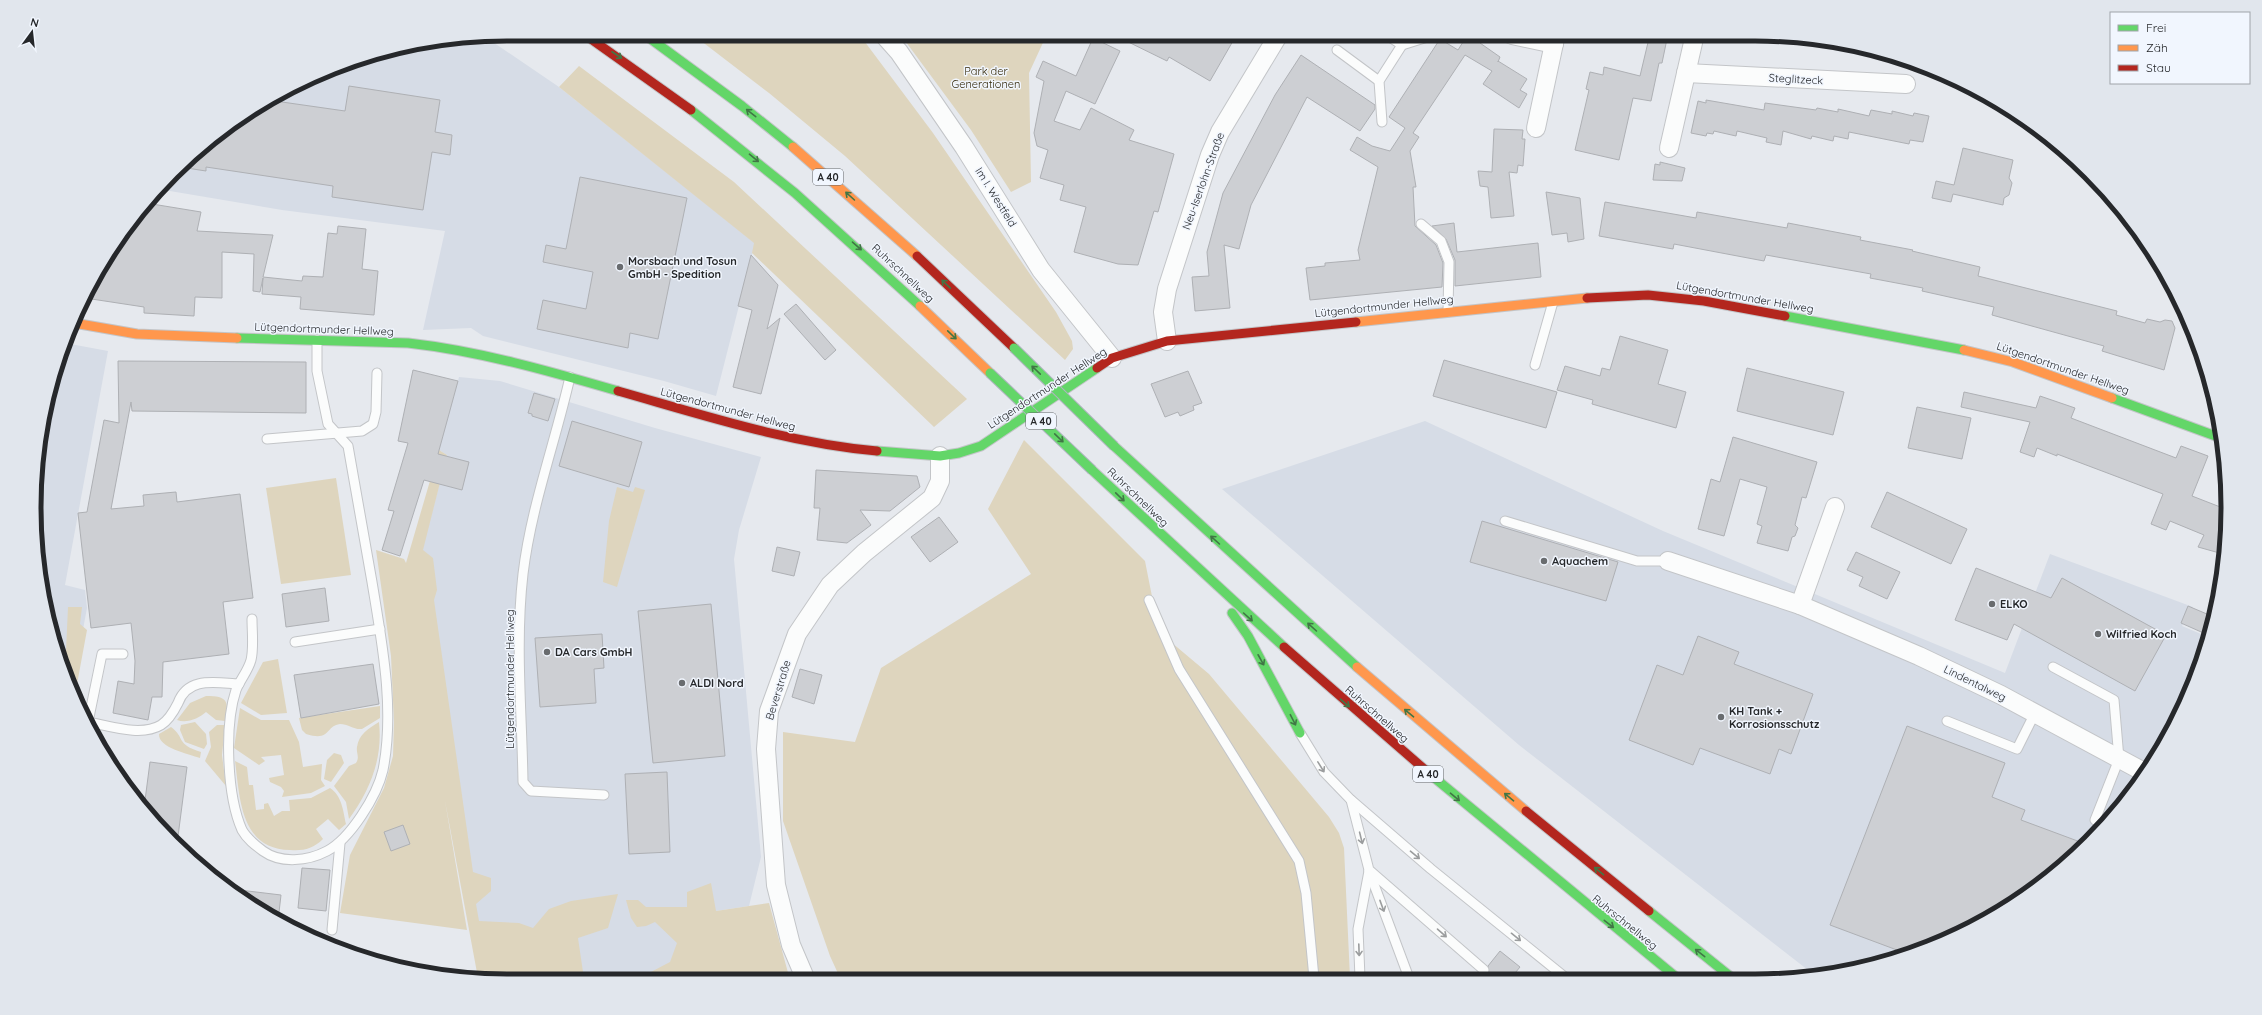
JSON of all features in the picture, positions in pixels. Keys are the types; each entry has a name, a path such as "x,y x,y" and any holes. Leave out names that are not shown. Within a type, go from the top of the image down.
{"main road":[{"name":"Ruhrschnellweg","path":"595,41 642,72 755,159 864,252 1188,562 1289,654 1436,782 1672,974"},
{"name":"Ruhrschnellweg","path":"654,41 674,54 760,120 843,190 943,280 1114,446 1373,682 1539,822 1727,974"},
{"name":"Lütgendortmunder Hellweg","path":"79,325 137,334 165,336 408,343 451,349 527,365 790,439 843,448 940,456 959,453 981,446 1112,358 1167,341 1448,312 1648,295 1687,298 1941,344 2013,362 2215,436"},
{"path":"1188,562 1227,605 1248,636 1300,733"}],"street":[{"name":"Im I. Westfeld","path":"889,41 899,52 964,147 1041,270 1112,358"},
{"name":"Neu-Iserlohn-Straße","path":"1167,341 1164,312 1167,289 1210,155 1220,132 1275,41"},
{"path":"1536,128 1555,41"},
{"path":"1669,148 1693,41"},
{"name":"Steglitzeck","path":"1686,74 1906,84"},
{"name":"Beverstraße","path":"803,974 791,945 776,885 766,749 770,711 797,634 821,598 840,574 932,498 940,481 940,456"},
{"path":"1800,606 1835,507"},
{"name":"Lindentalweg","path":"1668,561 1800,606 1919,656 2035,713 2140,770"}],"lane":[{"path":"658,41 674,54"},
{"path":"1396,41 1402,45"},
{"path":"1382,122 1379,81 1402,45 1415,41"},
{"path":"1336,50 1379,81"},
{"path":"1421,224 1440,241 1448,262 1448,312"},
{"path":"1535,365 1553,302"},
{"path":"252,619 251,660 239,684 232,717 229,766 236,810 243,831 252,844 269,855 286,859 306,859 324,852 340,843 363,813 383,768 387,747 387,699 380,629 348,446 328,424 317,371 317,340"},
{"path":"267,439 362,431 373,424 376,412 377,373"},
{"name":"Lütgendortmunder Hellweg","path":"570,377 537,500 523,574 520,631 523,782 531,791 604,795"},
{"path":"1505,521 1637,561 1668,561"},
{"path":"1149,600 1180,670 1299,861 1306,893 1314,974"},
{"path":"295,642 380,629"},
{"path":"89,715 102,654 123,654"},
{"path":"2053,667 2114,700 2119,759 2095,820"},
{"path":"94,723 135,730 150,728 161,725 169,718 181,694 188,686 210,683 239,684"},
{"path":"1947,721 2017,749 2035,713"},
{"path":"1300,733 1324,772 1351,800 1431,868 1561,974"},
{"path":"1351,800 1369,870 1408,974"},
{"path":"332,930 340,843"},
{"path":"1369,870 1484,970"},
{"path":"1360,974 1358,929 1369,870"}],"shaded area":[{"path":"492,42 559,87 755,243 716,396 664,381 483,336 471,328 423,330 445,231 282,210 166,190 200,157 224,137 274,103 301,89 358,66 387,57 447,45"},
{"path":"71,344 108,351 65,585 85,590 87,608 74,678 57,628 50,599 42,538 41,508 42,477 50,416 57,387"},
{"path":"459,377 500,381 655,428 761,457 739,530 734,559 761,857 749,906 716,911 690,974 483,973 422,550 447,455 439,450"},
{"path":"1425,421 1663,531 2005,673 2050,554 2193,607 2182,626 2203,635 2185,686 2159,741 2125,791 2105,815 2062,858 2014,895 1988,912 1961,926 1904,949 1875,958 1846,965 1809,971 1519,745 1222,489"}],"green space":[{"path":"701,41 864,41 933,133 1056,312 1072,341 1073,349 1065,360 845,156 769,93"},
{"name":"Park der Generationen","path":"905,41 1044,41 1029,73 1031,182 1011,192 971,130"},
{"path":"579,66 734,182 967,399 934,427 752,253 754,243 559,87"},
{"path":"1024,440 1145,561 1159,632 1209,674 1329,817 1339,833 1344,848 1350,974 838,974 830,956 783,821 783,732 855,742 881,668 1031,574 988,509"},
{"path":"439,450 447,455 423,550 433,558 437,590 434,600 473,872 491,878 491,891 476,904 479,921 519,923 533,928 549,909 571,901 618,894 608,928 578,938 584,974 477,973 445,801 467,930 340,913 350,855 384,788 393,756 394,722 391,656 376,550 404,559 406,563"},
{"path":"336,478 351,575 281,584 266,488"},
{"path":"617,487 633,492 635,487 645,490 617,587 603,582 609,521"},
{"path":"68,607 82,607 80,624 87,630 77,685 66,656"},
{"path":"278,659 287,713 261,715 241,703 263,662"},
{"path":"206,696 219,697 225,701 227,704 227,709 225,721 216,720 206,712 193,720 177,720 190,703"},
{"path":"380,706 380,718 362,729 356,729 340,724 335,725 327,733 320,736 306,734 302,730 299,718"},
{"path":"240,708 261,720 289,720 299,742 303,767 322,764 321,780 325,786 311,793 282,797 284,791 281,787 270,782 269,778 284,775 281,755 261,757 265,761 259,765 234,748"},
{"path":"195,722 206,734 207,744 204,749 185,742 180,730 181,725"},
{"path":"379,722 379,749 373,774 363,797 349,819 346,802 334,786 349,766 356,763 358,759 358,742 362,735"},
{"path":"217,725 225,725 222,755 226,786 205,761 211,747 209,732"},
{"path":"171,727 176,731 187,746 201,752 200,758 175,750 163,743 159,734"},
{"path":"334,753 341,755 344,763 331,782 324,779 327,760"},
{"path":"235,761 247,767 249,785 253,785 256,810 264,809 264,804 268,803 274,816 282,811 290,811 289,800 311,798 330,788 340,799 346,824 339,830 328,819 316,829 323,839 312,847 304,850 290,850 273,847 261,841 252,831 241,805"},
{"path":"711,883 716,911 769,903 788,974 647,974 670,962 677,943 655,922 646,926 637,927 631,918 626,900 638,900 646,907 687,907 687,892"}],"building":[{"path":"1092,41 1099,41 1120,51 1095,104 1066,91 1054,121 1080,130 1091,108 1134,130 1129,140 1174,154 1158,212 1154,211 1138,265 1118,264 1074,252 1086,207 1060,200 1064,185 1040,178 1048,150 1037,146 1034,133 1044,81 1036,77 1043,61 1076,76"},
{"path":"1126,41 1233,41 1210,81 1169,57 1167,61"},
{"path":"1439,41 1443,41 1458,50 1464,41 1481,41 1480,43 1500,57 1498,61 1527,79 1520,90 1527,94 1519,108 1483,84 1492,71 1465,55 1413,133 1419,137 1410,151 1416,187 1413,187 1415,226 1436,245 1443,263 1442,287 1310,300 1306,268 1325,266 1325,263 1360,260 1358,250 1378,167 1350,150 1357,137 1372,146 1390,151 1405,128 1389,117"},
{"path":"1648,41 1667,41 1662,63 1659,63 1651,101 1633,98 1619,160 1575,150 1589,90 1586,89 1590,72 1603,75 1604,67 1640,76"},
{"path":"1301,55 1375,105 1375,109 1360,131 1307,97 1251,205 1239,249 1224,245 1230,308 1195,311 1192,277 1209,276 1207,252 1223,193 1275,95"},
{"path":"349,86 440,100 435,132 452,135 450,155 432,152 423,210 332,197 333,186 206,167 206,171 188,168 224,137 277,101 345,111"},
{"path":"1706,100 1764,110 1765,103 1816,110 1817,108 1838,112 1838,109 1869,116 1871,110 1892,114 1892,111 1913,116 1914,113 1929,116 1923,142 1910,140 1909,144 1849,132 1848,139 1834,136 1833,141 1812,136 1811,139 1783,131 1781,145 1766,142 1767,138 1737,131 1736,136 1714,131 1713,134 1707,133 1706,136 1691,133 1698,101 1706,103"},
{"path":"1494,129 1523,130 1522,139 1525,139 1523,166 1518,165 1517,173 1509,172 1514,216 1491,218 1488,187 1480,186 1478,171 1492,172"},
{"path":"1963,148 2013,160 2009,178 2012,183 2009,195 2004,198 2003,205 1953,194 1951,202 1932,198 1936,181 1954,185"},
{"path":"1660,162 1685,168 1682,181 1653,180 1655,164 1660,165"},
{"name":"Morsbach und Tosun GmbH - Spedition","path":"580,177 687,198 658,339 630,333 628,348 537,329 543,300 586,309 593,272 543,262 546,245 566,249"},
{"path":"1546,192 1580,198 1584,239 1568,242 1567,233 1552,235"},
{"path":"1605,202 1696,218 1697,212 1787,228 1788,223 1861,237 1860,240 1913,250 1912,251 1980,267 1978,276 2117,311 2116,315 2145,323 2147,319 2160,322 2165,320 2172,321 2175,328 2164,370 2102,351 2104,346 1992,315 1994,307 1922,291 1923,288 1870,278 1871,274 1766,255 1764,261 1674,244 1673,249 1599,236"},
{"path":"153,204 201,212 197,231 273,235 263,277 302,281 303,276 323,277 328,233 337,234 338,226 366,229 362,269 378,271 374,315 300,309 301,297 262,294 263,278 260,292 253,291 254,254 222,252 222,298 195,297 194,316 144,313 144,307 90,299 103,274 120,248"},
{"path":"1454,223 1457,252 1538,243 1541,277 1455,286 1455,260 1446,239 1432,226"},
{"path":"751,255 778,285 767,329 780,318 761,394 733,387 752,310 738,306"},
{"path":"796,304 836,350 825,360 784,314"},
{"path":"1620,336 1668,350 1658,384 1686,392 1676,428 1592,404 1593,400 1557,390 1565,366 1600,376 1602,368 1610,370"},
{"path":"1444,360 1557,392 1546,428 1433,396"},
{"path":"118,361 306,362 306,413 132,411 131,402 111,509 144,506 143,495 176,492 177,502 240,494 253,598 223,602 229,654 163,662 162,697 152,697 148,720 113,713 118,681 134,684 135,661 131,623 91,628 78,513 87,512 104,420 119,423"},
{"path":"1747,368 1844,392 1833,435 1737,411"},
{"path":"413,370 458,381 438,454 469,462 462,490 424,480 400,556 382,550 394,511 388,510 408,443 398,441"},
{"path":"1188,371 1202,403 1193,406 1194,410 1180,416 1178,412 1165,417 1151,384"},
{"path":"1964,392 2036,408 2040,396 2075,408 2071,418 2176,458 2181,446 2208,456 2192,496 2221,507 2219,553 2198,547 2204,535 2170,521 2166,530 2151,524 2163,494 2057,454 2057,456 2037,448 2034,457 2020,452 2030,422 1961,407"},
{"path":"534,393 555,399 548,421 532,416 532,414 528,413"},
{"path":"1917,407 1971,418 1962,459 1908,448"},
{"path":"572,421 642,442 629,487 559,466"},
{"path":"1733,437 1817,462 1806,498 1802,497 1795,525 1798,528 1795,536 1792,537 1788,551 1757,543 1762,526 1757,524 1767,487 1740,479 1724,536 1698,529 1711,479 1720,482"},
{"path":"816,470 917,476 920,487 890,511 860,510 871,525 847,543 817,540 820,508 814,508"},
{"path":"1887,492 1967,529 1951,564 1871,527"},
{"path":"939,517 958,542 930,562 911,537"},
{"name":"Aquachem","path":"1482,521 1618,562 1606,601 1470,562"},
{"path":"777,547 800,552 794,576 772,571"},
{"path":"1856,552 1900,572 1887,599 1859,586 1863,577 1847,570"},
{"name":"Wilfried Koch","path":"1976,568 2051,598 2062,578 2166,635 2135,691 2014,624 2007,640 1955,620"},
{"path":"325,588 329,621 286,627 282,594"},
{"name":"ALDI Nord","path":"711,604 725,756 653,763 638,611"},
{"path":"2188,606 2208,615 2203,633 2181,623"},
{"path":"602,634 604,668 594,669 596,703 540,707 535,638"},
{"name":"KH Tank + Korrosionsschutz","path":"1698,636 1739,652 1734,664 1813,694 1791,754 1779,749 1770,774 1700,748 1693,765 1629,740 1657,665 1683,675"},
{"path":"373,664 379,704 301,718 294,675"},
{"path":"800,669 822,675 814,704 792,697"},
{"path":"1907,726 2005,763 1992,797 2025,810 2021,820 2079,842 2038,878 1988,912 1961,926 1904,949 1899,951 1830,925"},
{"path":"150,762 187,767 178,837 145,801"},
{"path":"667,772 670,852 629,854 625,774"},
{"path":"403,825 410,844 391,851 384,832"},
{"path":"302,868 330,870 326,911 298,908"},
{"path":"241,890 281,895 279,914"},
{"path":"1500,951 1520,967 1514,974 1489,974 1488,966"}],"traffic: fast":[{"path":"654,41 742,106 793,147"},
{"path":"691,110 795,193 920,306"},
{"path":"1785,316 1964,350"},
{"path":"237,338 408,343 461,351 514,362 618,391"},
{"path":"1014,348 1114,446"},
{"path":"877,451 940,456 959,453 981,446 1097,368"},
{"path":"990,373 1092,470"},
{"path":"2112,398 2215,436"},
{"path":"1114,446 1357,667"},
{"path":"1092,470 1284,647"},
{"path":"1232,613 1248,636 1300,733"},
{"path":"1431,775 1672,974"},
{"path":"1649,911 1727,974"}],"traffic: slow":[{"path":"793,147 917,256"},
{"path":"1356,322 1587,298"},
{"path":"920,306 990,373"},
{"path":"79,324 137,334 237,338"},
{"path":"1964,350 2013,362 2112,398"},
{"path":"1357,667 1526,811"}],"traffic: jam":[{"path":"594,41 691,110"},
{"path":"917,256 1014,348"},
{"path":"1587,298 1648,295 1704,301 1785,316"},
{"path":"1097,368 1112,358 1167,341 1356,322"},
{"path":"618,391 778,435 811,442 877,451"},
{"path":"1284,647 1431,775"},
{"path":"1526,811 1649,911"}],"place":[{"name":"Morsbach und Tosun GmbH - Spedition","path":"620,267"},
{"name":"Aquachem","path":"1544,561"},
{"name":"ELKO","path":"1992,604"},
{"name":"Wilfried Koch","path":"2098,634"},
{"name":"DA Cars GmbH","path":"547,652"},
{"name":"ALDI Nord","path":"682,683"},
{"name":"KH Tank + Korrosionsschutz","path":"1721,717"}]}
